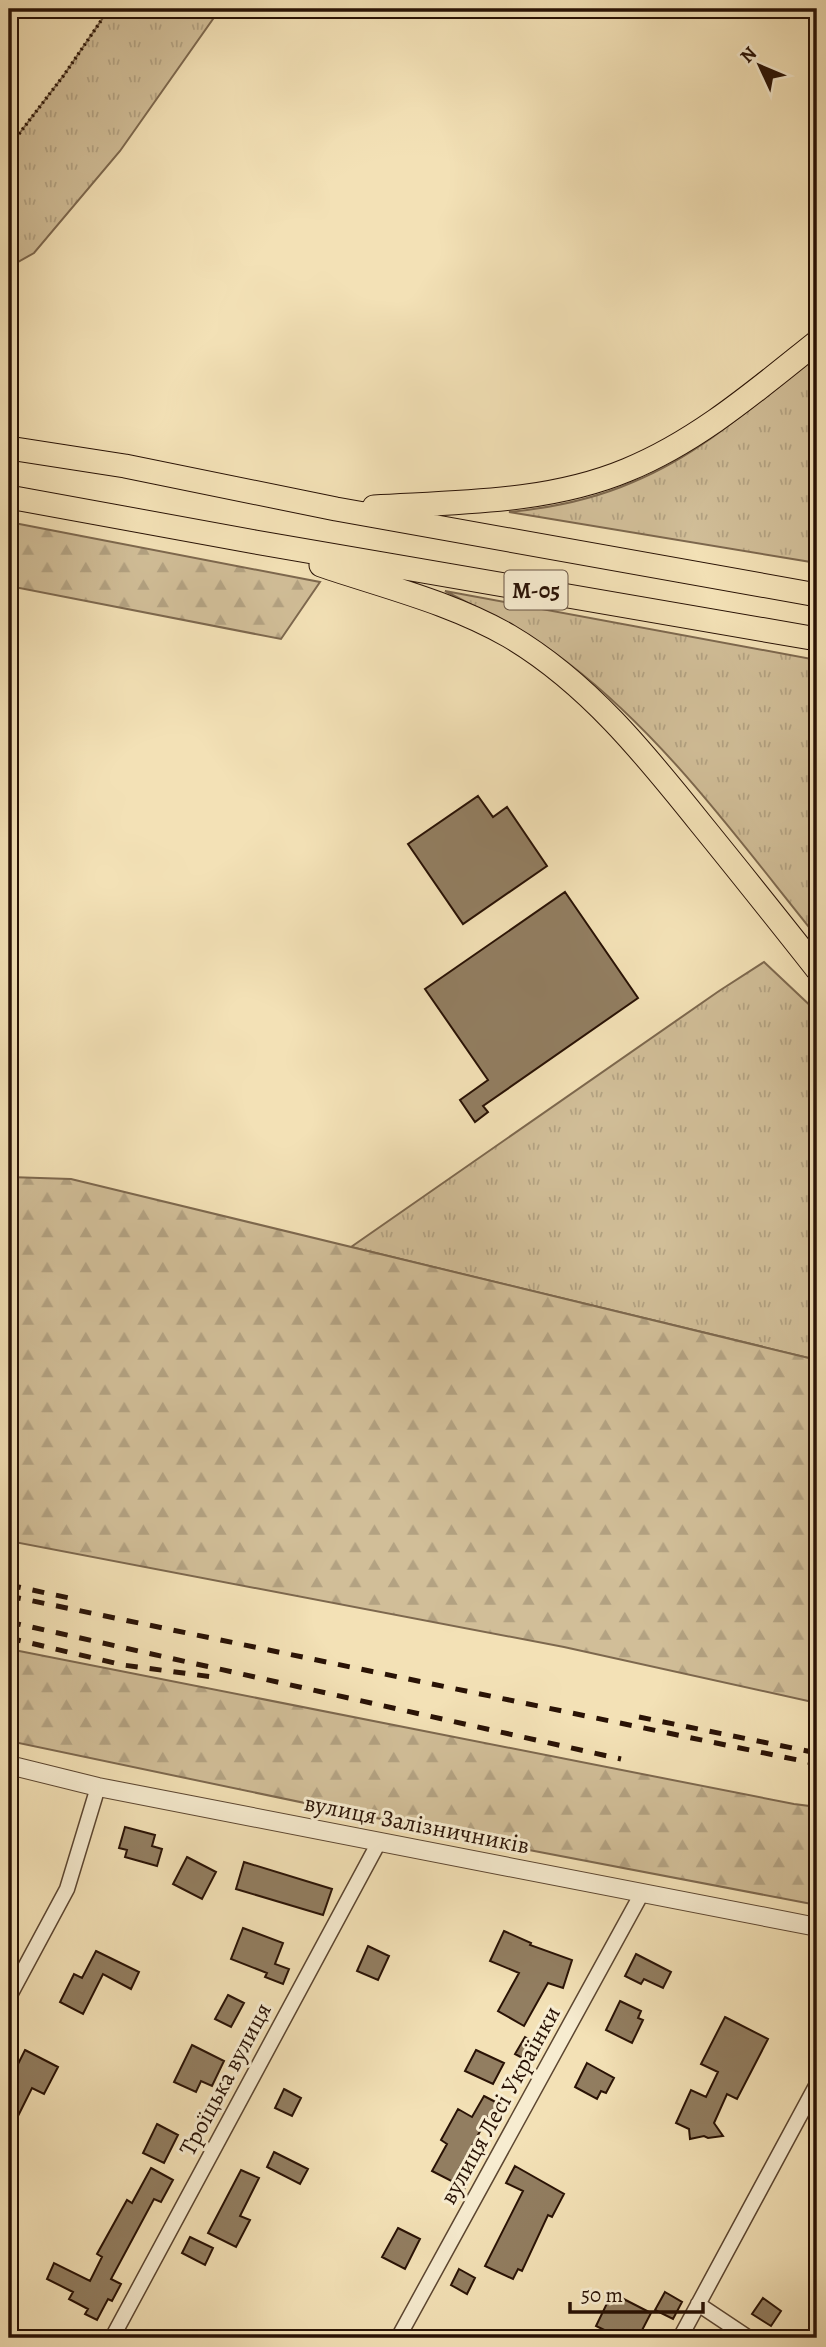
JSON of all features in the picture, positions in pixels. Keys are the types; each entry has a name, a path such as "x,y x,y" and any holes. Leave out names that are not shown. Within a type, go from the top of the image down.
{"highway":[{"path":"336,509 509,499 577,487 627,471 711,424 817,342"},
{"name":"М-05","path":"9,448 125,466 336,509 817,595"},
{"name":"М-05","path":"9,496 255,542 817,639"},
{"path":"255,542 349,575 423,596 457,610 509,636 562,673 599,705 641,751 817,969"}],"street":[{"name":"вулиця Залізничників","path":"9,1765 98,1787 817,1927"},
{"path":"9,1997 67,1889 98,1787"},
{"name":"Троїцька вулиця","path":"111,2338 379,1842"},
{"name":"вулиця Лесі Українки","path":"398,2338 642,1893"},
{"path":"680,2338 817,2084"},
{"path":"698,2304 749,2338"}],"path":[{"path":"9,147 64,75 109,9"}],"green space":[{"path":"109,9 220,9 120,151 34,253 9,267 9,147 64,75"},
{"path":"817,355 817,563 509,512 588,498 658,470 683,457 730,425"},
{"path":"9,522 320,582 281,639 9,586"},
{"path":"445,591 817,660 817,937 700,792 604,692 539,642"},
{"path":"764,962 817,1012 817,1360 351,1247 719,991"},
{"path":"9,1177 71,1179 817,1360 817,1703 564,1647 9,1541"},
{"path":"9,1649 817,1807 817,1905 529,1850 9,1741"}],"building":[{"path":"478,796 493,817 507,807 547,866 463,924 408,844"},
{"path":"565,892 638,998 483,1106 488,1112 475,1122 460,1100 488,1080 425,989"},
{"path":"125,1827 155,1835 152,1846 162,1849 157,1866 125,1857 127,1850 119,1848"},
{"path":"187,1857 216,1872 202,1899 173,1884"},
{"path":"244,1862 332,1889 323,1915 236,1889"},
{"path":"243,1928 283,1943 275,1964 289,1969 283,1984 265,1977 267,1973 231,1959"},
{"path":"504,1931 531,1943 530,1945 572,1960 563,1988 548,1983 524,2026 498,2011 519,1973 490,1961"},
{"path":"368,1946 389,1956 378,1980 357,1971"},
{"path":"96,1951 139,1972 131,1989 103,1974 83,2014 60,2002 74,1974 82,1978"},
{"path":"636,1954 671,1972 663,1988 644,1979 641,1984 625,1976"},
{"path":"228,1995 244,2003 231,2027 215,2019"},
{"path":"620,2001 641,2011 638,2018 643,2020 632,2043 606,2030"},
{"path":"725,2017 768,2039 737,2099 727,2094 714,2123 723,2136 690,2139 689,2129 676,2123 691,2090 706,2097 718,2072 701,2064"},
{"path":"525,2037 541,2046 532,2063 515,2054"},
{"path":"192,2045 224,2061 212,2086 201,2081 196,2092 174,2082"},
{"path":"25,2050 58,2067 44,2094 32,2088 9,2134 9,2082"},
{"path":"476,2050 504,2063 493,2084 465,2071"},
{"path":"587,2063 614,2078 606,2093 601,2091 597,2099 575,2087"},
{"path":"284,2089 301,2098 292,2116 275,2108"},
{"path":"484,2096 507,2108 499,2122 488,2117 459,2169 471,2176 465,2188 432,2171 447,2144 441,2140 458,2109 472,2117"},
{"path":"157,2124 178,2135 164,2163 143,2153"},
{"path":"274,2152 308,2169 300,2184 267,2167"},
{"path":"515,2166 564,2194 552,2217 548,2215 522,2271 518,2269 513,2279 485,2266 523,2191 506,2183"},
{"path":"151,2168 173,2180 161,2202 154,2199 111,2279 121,2284 112,2301 108,2299 97,2320 85,2314 88,2309 69,2299 73,2292 47,2279 54,2263 90,2281 102,2257 97,2254 127,2200 132,2203"},
{"path":"241,2170 259,2178 240,2216 250,2220 236,2247 208,2233"},
{"path":"398,2228 420,2239 405,2269 382,2257"},
{"path":"190,2237 213,2248 205,2265 182,2253"},
{"path":"459,2269 475,2278 467,2294 451,2285"},
{"path":"665,2292 682,2302 673,2319 655,2310"},
{"path":"612,2293 651,2313 638,2338 621,2338 596,2326"},
{"path":"763,2298 781,2311 771,2326 752,2314"}],"railway":[{"path":"9,1585 74,1599"},
{"path":"9,1596 817,1764"},
{"path":"9,1622 621,1759"},
{"path":"9,1638 123,1665 213,1677"},
{"path":"639,1717 817,1753"}]}
